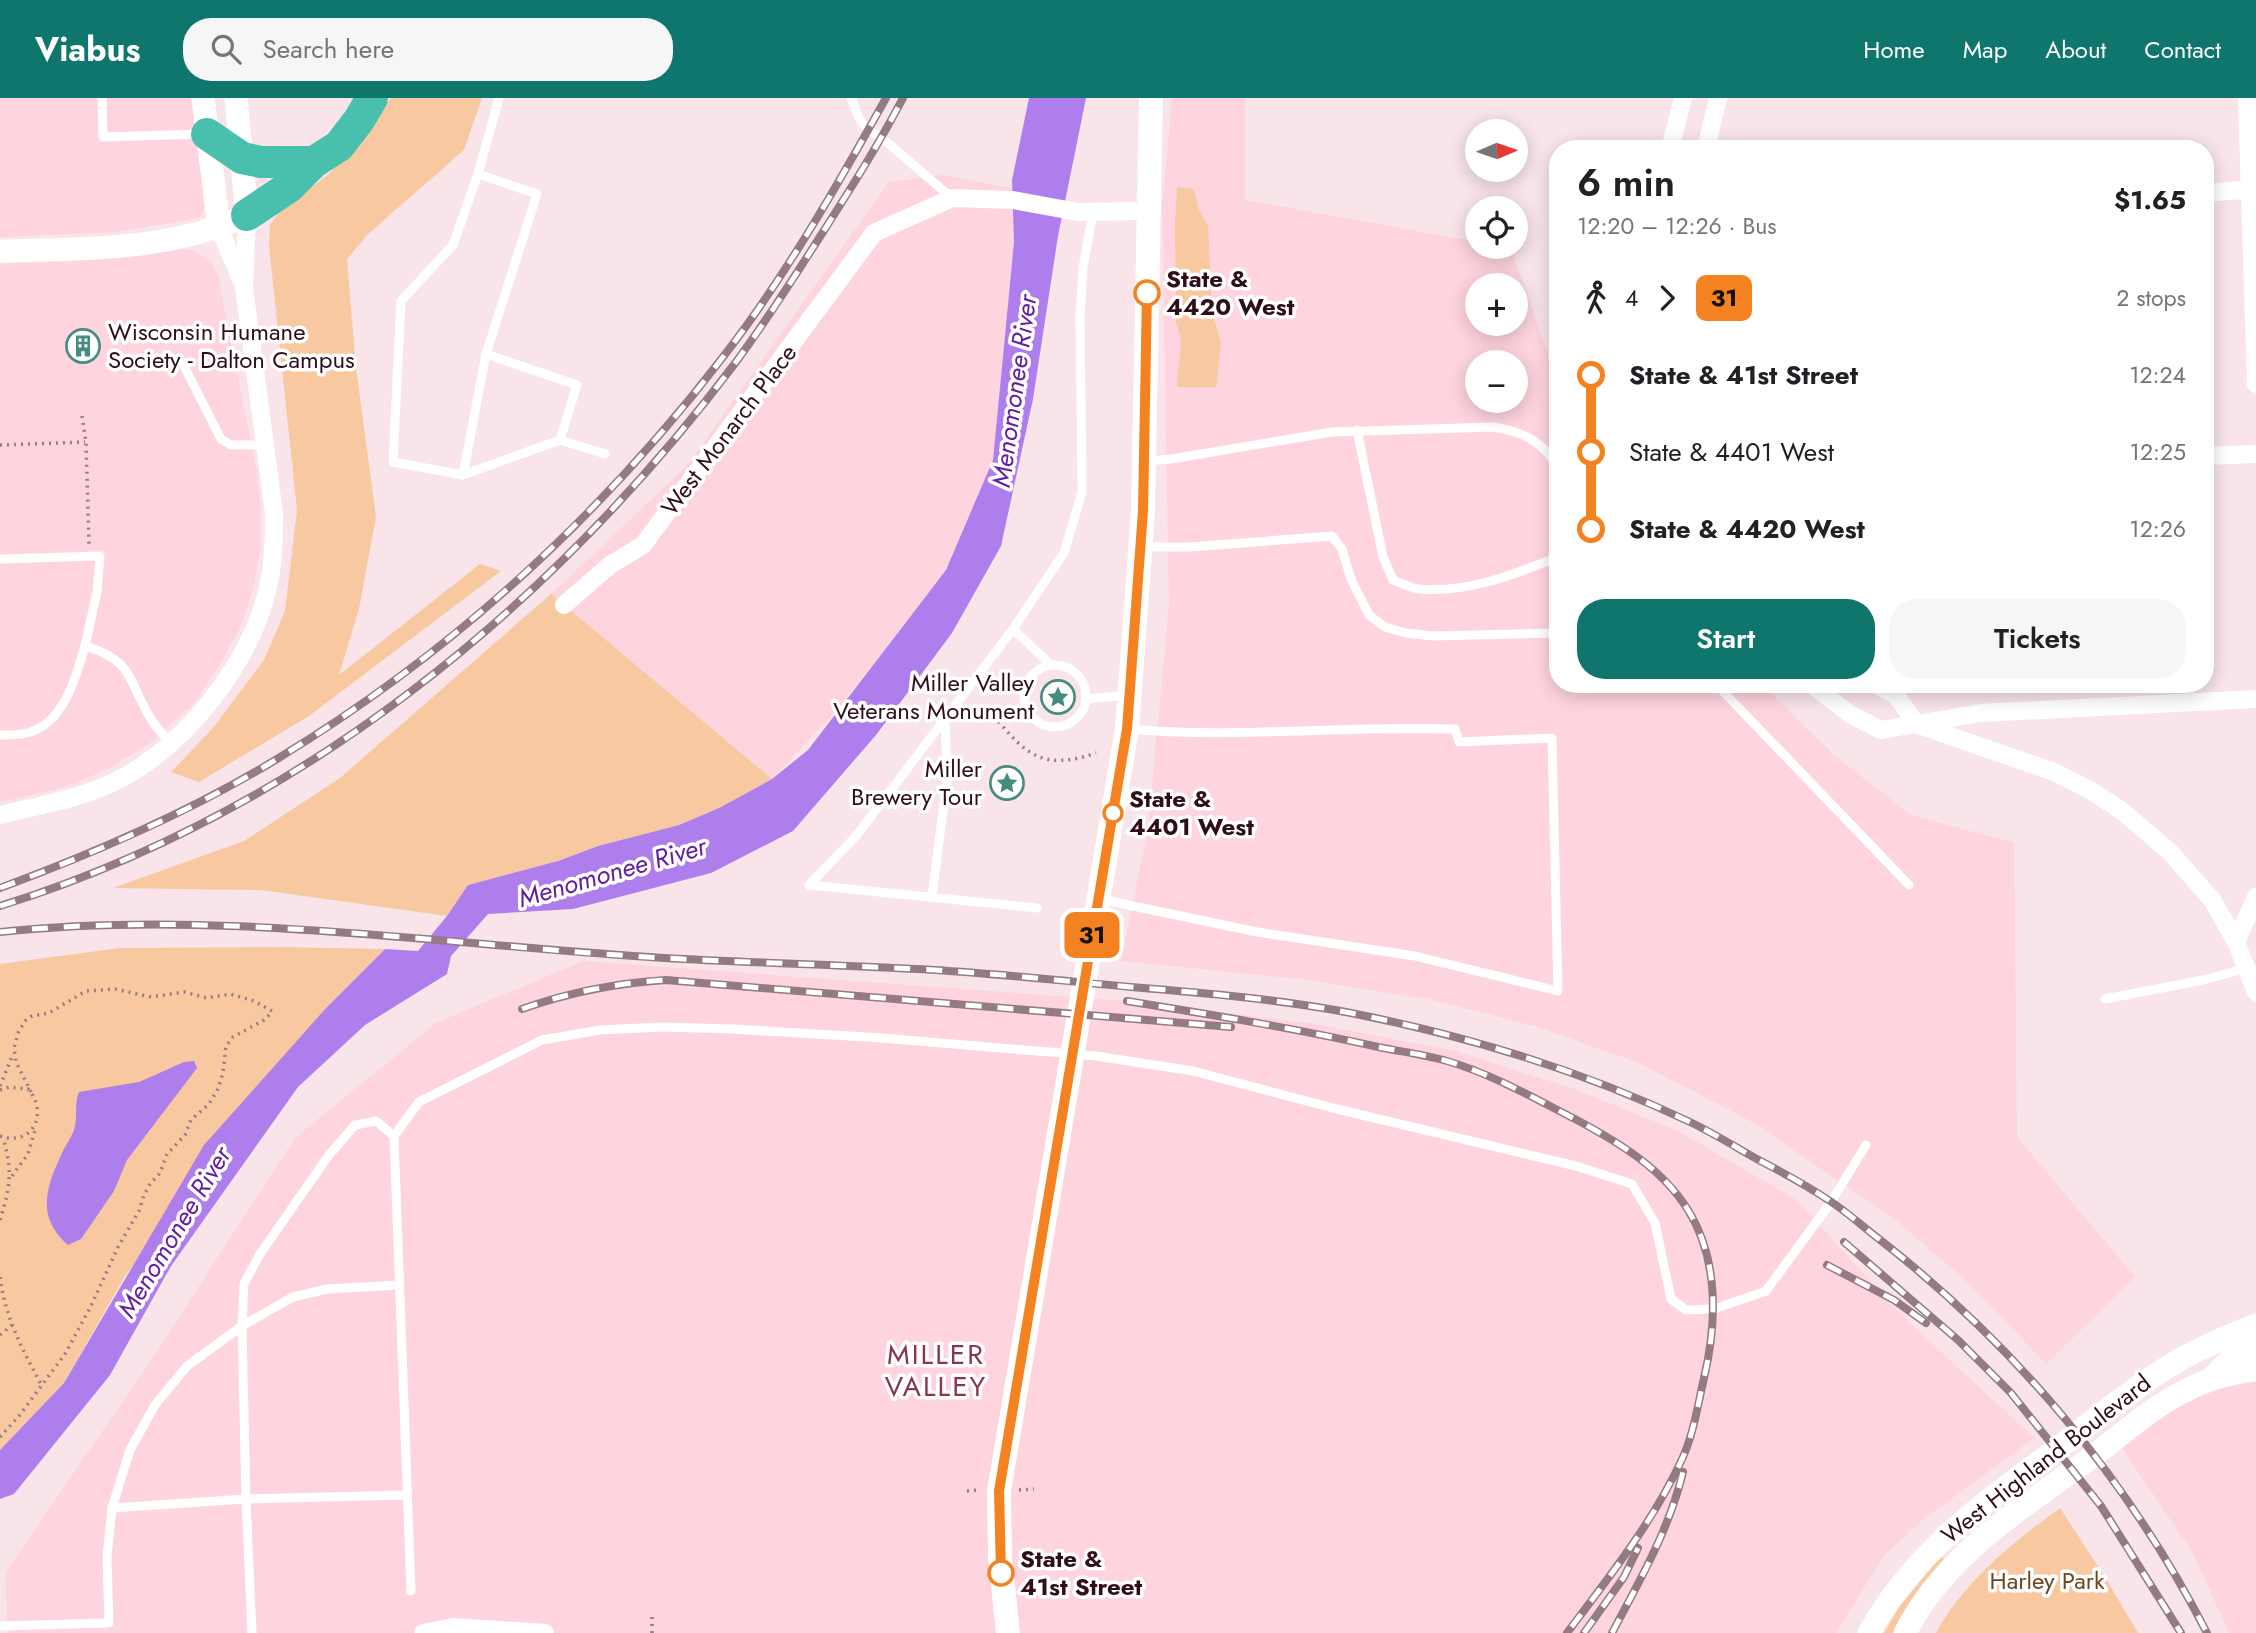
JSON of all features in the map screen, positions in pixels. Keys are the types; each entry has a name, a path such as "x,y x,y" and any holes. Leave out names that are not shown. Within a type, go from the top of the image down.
{"highway":[{"path":"233,221 289,187 314,162 339,146 372,98"},
{"path":"207,134 242,158 261,162 314,162"}],"main road":[{"path":"1008,1633 1000,1556 999,1491 1127,729 1145,461 1147,211 1152,98"}],"street":[{"path":"0,815 87,793 107,785 142,767 172,744 202,713 248,642 270,580 274,513 244,288 233,221 207,134 203,98"},
{"path":"236,98 242,158 233,221 244,288"},
{"path":"1672,140 1683,98"},
{"path":"1708,140 1718,98"},
{"path":"2247,98 2253,190 2256,384"},
{"path":"2214,192 2253,190"},
{"path":"952,198 1013,201 1086,212 1147,211"},
{"name":"West Monarch Place","path":"564,605 610,565 643,545 874,233 952,198"},
{"path":"0,251 118,247 233,221"},
{"path":"2214,456 2256,454"},
{"path":"1823,693 1851,715 1881,730 1981,713 2256,699"},
{"path":"1892,693 1897,696 1916,724 2054,772 2090,790 2122,811 2170,852 2213,901 2236,942 2256,992"},
{"path":"2236,942 2256,897"},
{"name":"West Highland Boulevard","path":"1869,1633 1892,1596 1928,1552 2004,1488 2134,1391 2189,1355 2256,1325"},
{"path":"2212,1379 2229,1361 2256,1348"},
{"name":"West Highland Boulevard","path":"1905,1633 1919,1607 1952,1565 2024,1507 2150,1413 2184,1391 2212,1379 2256,1370"},
{"path":"423,1633 453,1627 545,1633"}],"lane":[{"path":"102,98 103,137 207,134"},
{"path":"499,98 478,174 453,245 401,301 393,462 463,475 560,440 605,454"},
{"path":"851,98 860,120 868,130 882,138 952,198"},
{"path":"463,475 486,354 537,194 478,174"},
{"path":"1037,908 809,885 856,835 1013,629 1064,553 1082,492 1080,317 1086,212"},
{"path":"486,354 577,384 560,440"},
{"path":"182,362 220,439 231,445 265,445"},
{"path":"1145,461 1357,430 1494,427 1519,431 1538,443 1549,457"},
{"path":"1357,430 1383,557 1393,580 1417,589 1464,588 1549,561"},
{"path":"1140,547 1190,547 1332,536 1342,549 1351,579 1369,615 1385,626 1406,633 1433,636 1549,633"},
{"path":"0,559 100,556 97,592 85,646 70,689 55,714 35,731 0,735"},
{"path":"1013,629 1051,665"},
{"path":"85,646 107,653 120,662 152,723 172,744"},
{"path":"1051,665 1077,674 1086,690 1087,699 1079,718 1059,728 1039,723 1025,706 1024,695 1032,675 1051,665"},
{"path":"1725,693 1909,885"},
{"path":"1087,699 1129,695"},
{"path":"932,897 947,780 944,719"},
{"path":"1098,898 1257,932 1415,956 1558,991 1552,738 1459,742 1455,729 1364,728 1202,734 1127,729"},
{"path":"2105,999 2203,980 2248,968"},
{"path":"411,1591 394,1136 419,1102 542,1040 600,1030 663,1027 733,1029 882,1038 1072,1055 1189,1070 1337,1109 1576,1166 1632,1184 1655,1223 1671,1299 1686,1310 1714,1309 1766,1291 1831,1202 1866,1145"},
{"path":"252,1633 242,1326 244,1284 260,1254 329,1155 355,1125 376,1121 394,1136"},
{"path":"0,1626 109,1628 107,1557 112,1508 130,1450 155,1405 187,1366 242,1326 293,1297 327,1289 400,1285"},
{"path":"112,1508 246,1499 407,1495"}],"path":[{"path":"82,416 86,442 89,556"},
{"path":"0,445 86,442"},
{"path":"994,716 1021,748 1038,757 1077,760 1096,753"},
{"path":"0,1437 42,1387 65,1354 167,1154 185,1135 191,1120 209,1104 218,1089 226,1046 233,1037 266,1018 272,1011 254,1001 230,994 207,998 184,992 151,998 115,989 93,990 71,999 49,1013 25,1020 0,1088 19,1087 32,1094"},
{"path":"11,1178 28,1154 37,1120 35,1100 19,1070 14,1052"},
{"path":"0,1220 11,1178 9,1156 2,1137 23,1136 35,1129"},
{"path":"0,1277 2,1298 12,1325 42,1387"},
{"path":"0,1335 12,1325"},
{"path":"652,1617 652,1633"}],"shaded area":[{"path":"0,98 191,98 205,207 203,214 199,218 115,232 0,237"},
{"path":"1172,98 1245,98 1245,200 1465,240 1465,259 1515,259 1520,273 1465,273 1465,336 1528,336 1528,297 1549,357 1549,693 1771,693 1836,757 1911,815 2014,843 2017,1137 2135,1277 2046,1364 1968,1283 1897,1221 1754,1123 1639,1063 1538,1027 1433,1000 1310,980 1121,961 1148,829 1169,605 1162,208"},
{"path":"943,175 1019,190 993,460 946,570 838,709 772,779 551,594 686,467 889,182"},
{"path":"188,249 198,253 212,264 218,276 257,473 261,546 253,590 238,632 219,666 193,704 150,743 106,770 62,788 0,802 0,264 82,261"},
{"path":"583,961 1126,1001 1315,1024 1455,1051 1577,1090 1678,1131 1797,1200 1900,1314 2034,1438 1920,1522 1883,1557 1836,1633 7,1633 6,1572 153,1357 295,1138 436,1023"},
{"path":"2256,1370 2256,1633 2229,1633 2193,1553 2116,1439 2150,1413"}],"green space":[{"path":"391,98 482,98 464,150 368,234 347,259 356,368 376,517 359,609 339,675 480,564 501,571 309,716 199,782 171,772 213,728 264,660 285,611 297,510 269,246 270,225 279,212 329,174"},
{"path":"1177,187 1194,189 1198,208 1208,226 1212,310 1221,344 1216,387 1177,387 1181,347 1176,323"},
{"path":"551,594 772,779 719,808 679,825 468,885 447,916 261,890 113,888 244,841 340,778"},
{"path":"120,948 385,949 327,1007 125,1276 64,1383 0,1450 0,964"},
{"name":"Harley Park","path":"2060,1508 2138,1633 1936,1633 1975,1579 2007,1549"},
{"path":"1941,1556 1944,1559 1912,1599 1893,1633 1884,1633 1899,1607"}],"water":[{"name":"Menomonee River","path":"1029,98 1086,98 1058,236 1033,399 1001,546 952,633 876,735 793,831 711,873 573,909 488,914 451,956 447,974 365,1025 298,1087 171,1266 110,1375 14,1494 0,1499 0,1450 64,1383 204,1145 327,1007 385,949 418,951 468,885 679,825 719,808 772,779 808,750 946,570 993,460 1014,242 1012,180"},
{"path":"194,1061 197,1068 127,1160 114,1191 81,1239 68,1245 51,1224 47,1202 51,1179 74,1130 79,1092 139,1082 184,1062"}],"railway":[{"path":"0,888 142,830 210,797 277,759 402,674 462,628 519,579 626,473 676,416 746,327 829,198 886,98"},
{"path":"0,906 110,866 215,817 315,758 410,692 500,619 584,539 663,453 736,362 781,298 875,149 903,98"},
{"path":"0,932 83,926 249,927 664,958 984,973 1296,1004 1395,1022 1524,1057 1650,1104 1715,1135 1836,1205 1929,1280 1977,1324 2064,1418 2142,1521 2207,1633"},
{"path":"522,1009 593,989 666,980 1231,1027"},
{"path":"1127,1001 1320,1035 1464,1066 1528,1095 1623,1147 1665,1181 1688,1210 1705,1250 1710,1271 1713,1314 1708,1357 1690,1438 1659,1504 1615,1570 1567,1633"},
{"path":"1844,1242 1958,1340 2011,1393 2101,1506 2181,1633"},
{"path":"1827,1265 1894,1300 1926,1323"},
{"path":"1612,1633 1662,1534 1683,1472"},
{"path":"1584,1633 1624,1577 1638,1548"}],"bus line":[{"name":"31","path":"1001,1573 999,1491 1127,729 1143,511 1147,293"}],"place":[{"name":"State & 4420 West","path":"1147,293"},
{"name":"Wisconsin Humane Society - Dalton Campus","path":"83,346"},
{"name":"Miller Valley Veterans Monument","path":"1058,697"},
{"name":"Miller Brewery Tour","path":"1007,783"},
{"name":"State & 4401 West","path":"1113,813"},
{"name":"State & 41st Street","path":"1001,1573"}],"district":[{"name":"MILLER VALLEY","path":"936,1370"}]}
